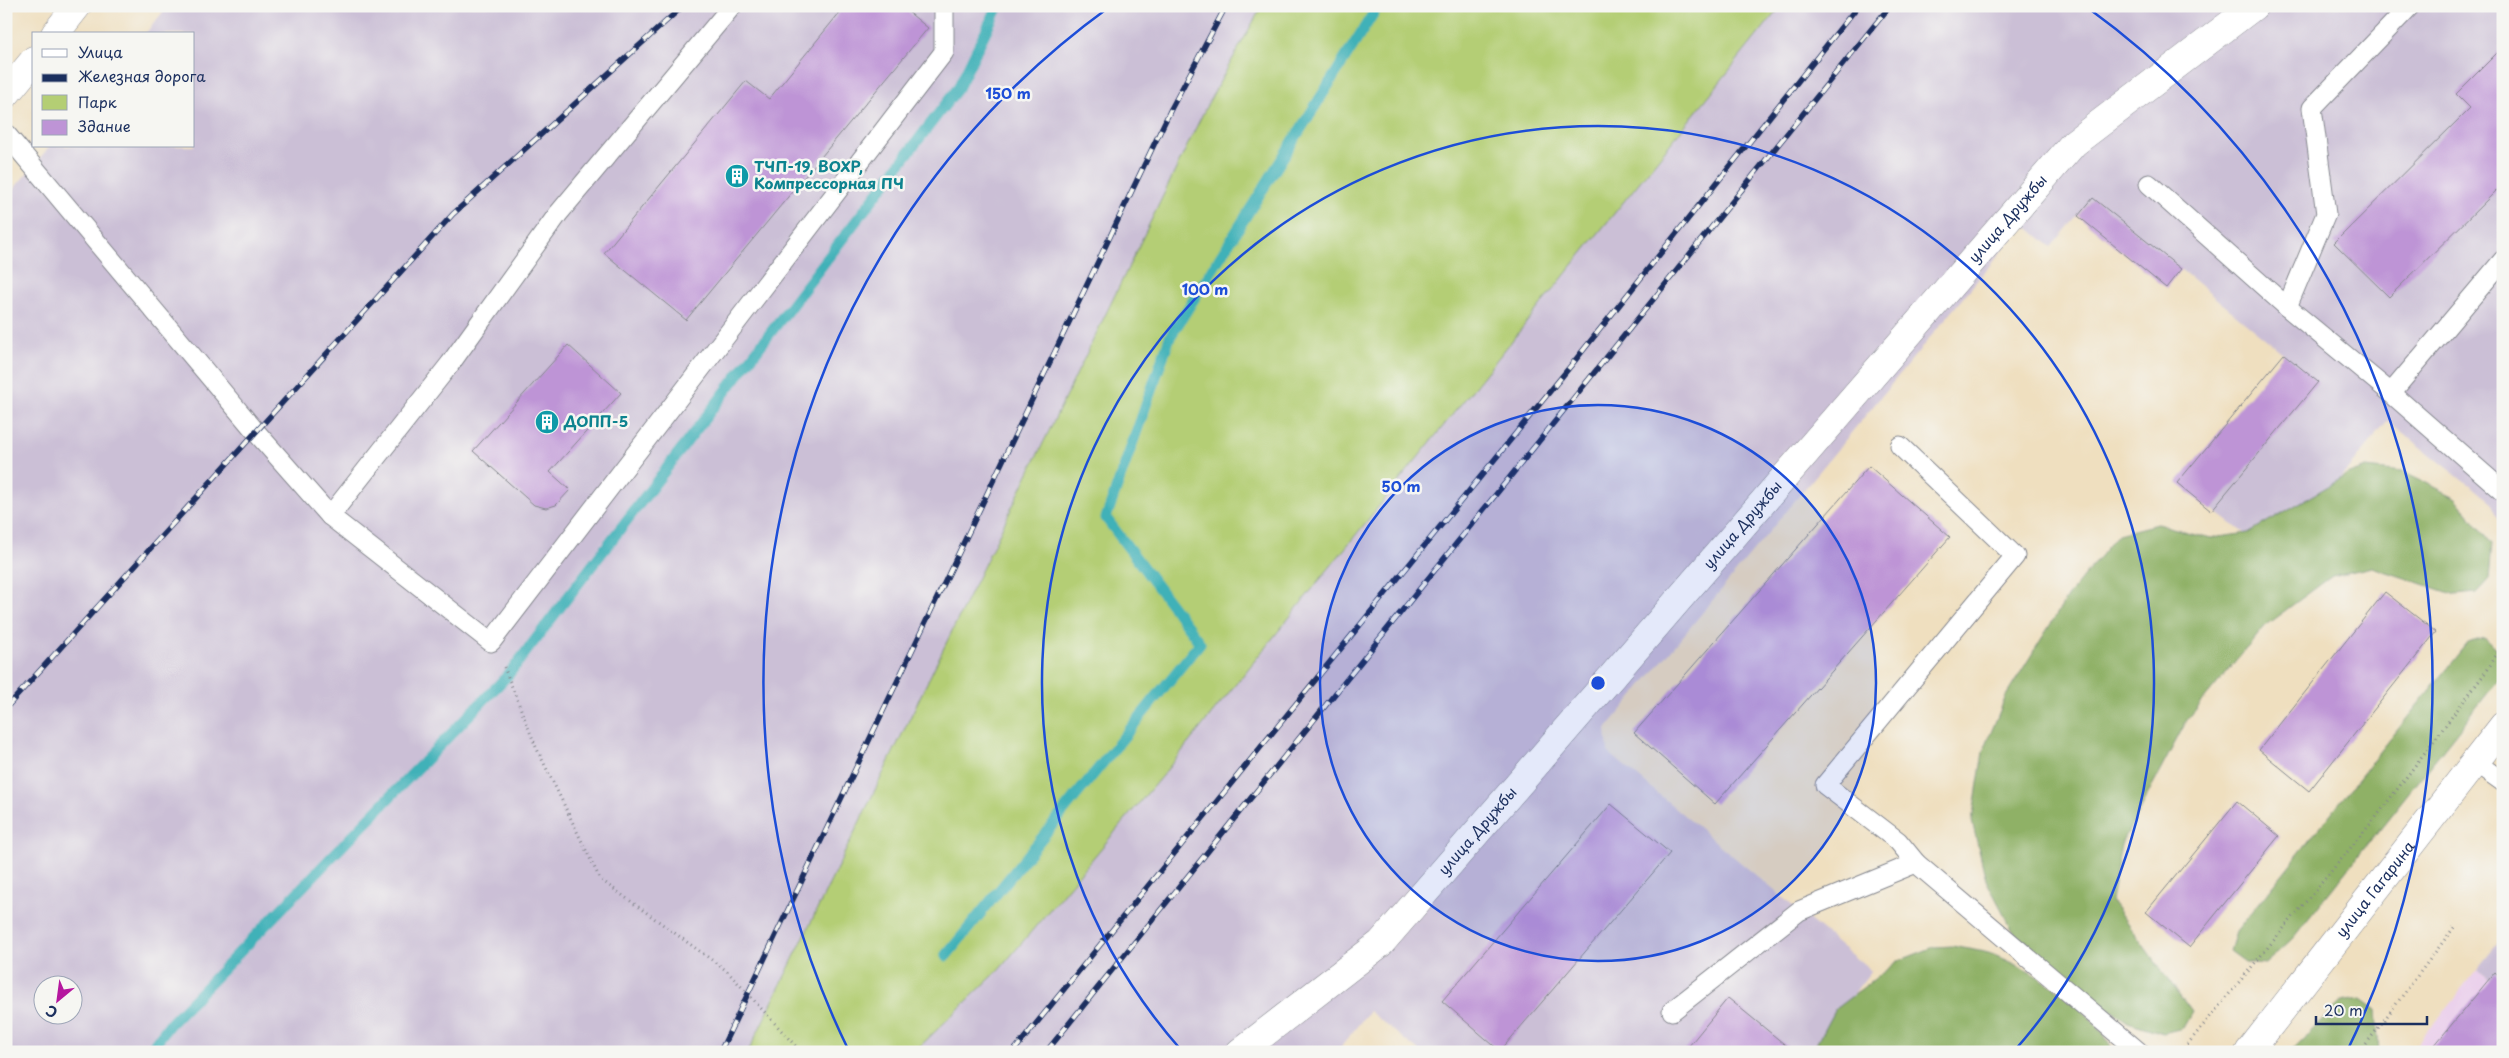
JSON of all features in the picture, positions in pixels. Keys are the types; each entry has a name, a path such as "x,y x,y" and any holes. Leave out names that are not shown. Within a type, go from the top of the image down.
{"street":[{"path":"57,32 77,6"},
{"name":"улица Дружбы","path":"1240,1052 1381,943 2074,143 2254,6"},
{"path":"6,94 32,62"},
{"name":"улица Гагарина","path":"2249,1052 2503,726"}],"lane":[{"path":"330,516 450,364 558,214 732,6"},
{"path":"6,134 256,432 330,516 491,642 944,52 944,6"},
{"path":"2287,307 2326,214 2312,108 2410,6"},
{"path":"2149,184 2287,307 2391,393 2503,491"},
{"path":"2391,393 2503,260"},
{"path":"1900,446 2015,556 1825,785 1898,841 1916,864 2139,1052"},
{"path":"2475,762 2503,782"},
{"path":"1672,1011 1799,912 1916,864"}],"path":[{"path":"491,642 509,674 536,747 600,879 727,971 801,1052"},
{"path":"2181,1052 2377,816 2488,669 2503,644"},
{"path":"2360,1052 2455,926"}],"shaded area":[{"path":"168,6 2503,6 2503,529 2491,502 2388,421 2276,557 2177,483 2284,354 2093,198 2051,247 2024,224 1606,729 1608,752 1871,971 1809,1052 1420,1052 1369,1011 1337,1052 6,1052 6,247 12,239 6,235 6,198 48,148 195,148 195,32 147,32"},
{"path":"2503,937 2503,989 2477,969"},
{"path":"2477,969 2503,989 2503,1052 2411,1052"}],"green space":[{"path":"1262,6 1781,6 1166,771 999,970 914,1052 748,1052 1207,105"},
{"path":"2366,468 2403,472 2456,498 2492,543 2489,579 2476,593 2456,595 2372,567 2332,576 2267,624 2187,720 2121,845 2111,901 2192,1012 2183,1028 2163,1033 2128,1022 2063,978 2015,935 1986,880 1972,821 1983,752 2006,696 2068,596 2118,534 2157,524 2211,538 2248,533 2349,474"},
{"path":"2485,638 2500,654 2503,674 2293,938 2265,964 2245,962 2230,951 2236,932 2467,643"},
{"path":"1953,946 1994,955 2046,982 2063,994 2092,1021 2114,1052 1812,1052 1835,1009 1898,961 1934,947"},
{"path":"2361,999 2376,1010 2379,1052 2290,1052 2341,1002"}],"building":[{"name":"ТЧП-19, ВОХР, Компрессорная ПЧ","path":"845,6 901,6 928,28 686,320 604,253 746,81 769,99"},
{"path":"2503,47 2503,184 2389,297 2334,243 2470,108 2456,94"},
{"path":"2093,198 2181,269 2166,288 2078,216"},
{"name":"ДОПП-5","path":"568,345 621,393 550,472 570,490 556,505 546,508 534,505 473,451"},
{"path":"2284,354 2318,382 2211,511 2177,483"},
{"path":"1869,466 1950,537 1715,804 1634,733"},
{"path":"2385,592 2436,632 2309,791 2259,750"},
{"path":"2237,801 2279,836 2189,947 2146,912"},
{"path":"1611,804 1670,853 1500,1051 1442,1001"},
{"path":"2495,972 2503,979 2503,1052 2429,1052"},
{"path":"1728,998 1789,1048 1785,1052 1684,1052"}],"waterway":[{"path":"149,1052 169,1025 509,674 958,88 998,6"},
{"path":"946,956 1200,643 1106,518 1170,337 1378,6"}],"railway":[{"path":"6,708 453,214 683,6"},
{"path":"720,1052 1171,109 1226,6"},
{"path":"1013,1052 1573,363 1858,6"},
{"path":"1046,1052 1890,6"}],"place":[{"name":"ТЧП-19, ВОХР, Компрессорная ПЧ","path":"737,176"},
{"name":"ДОПП-5","path":"547,422"}]}
